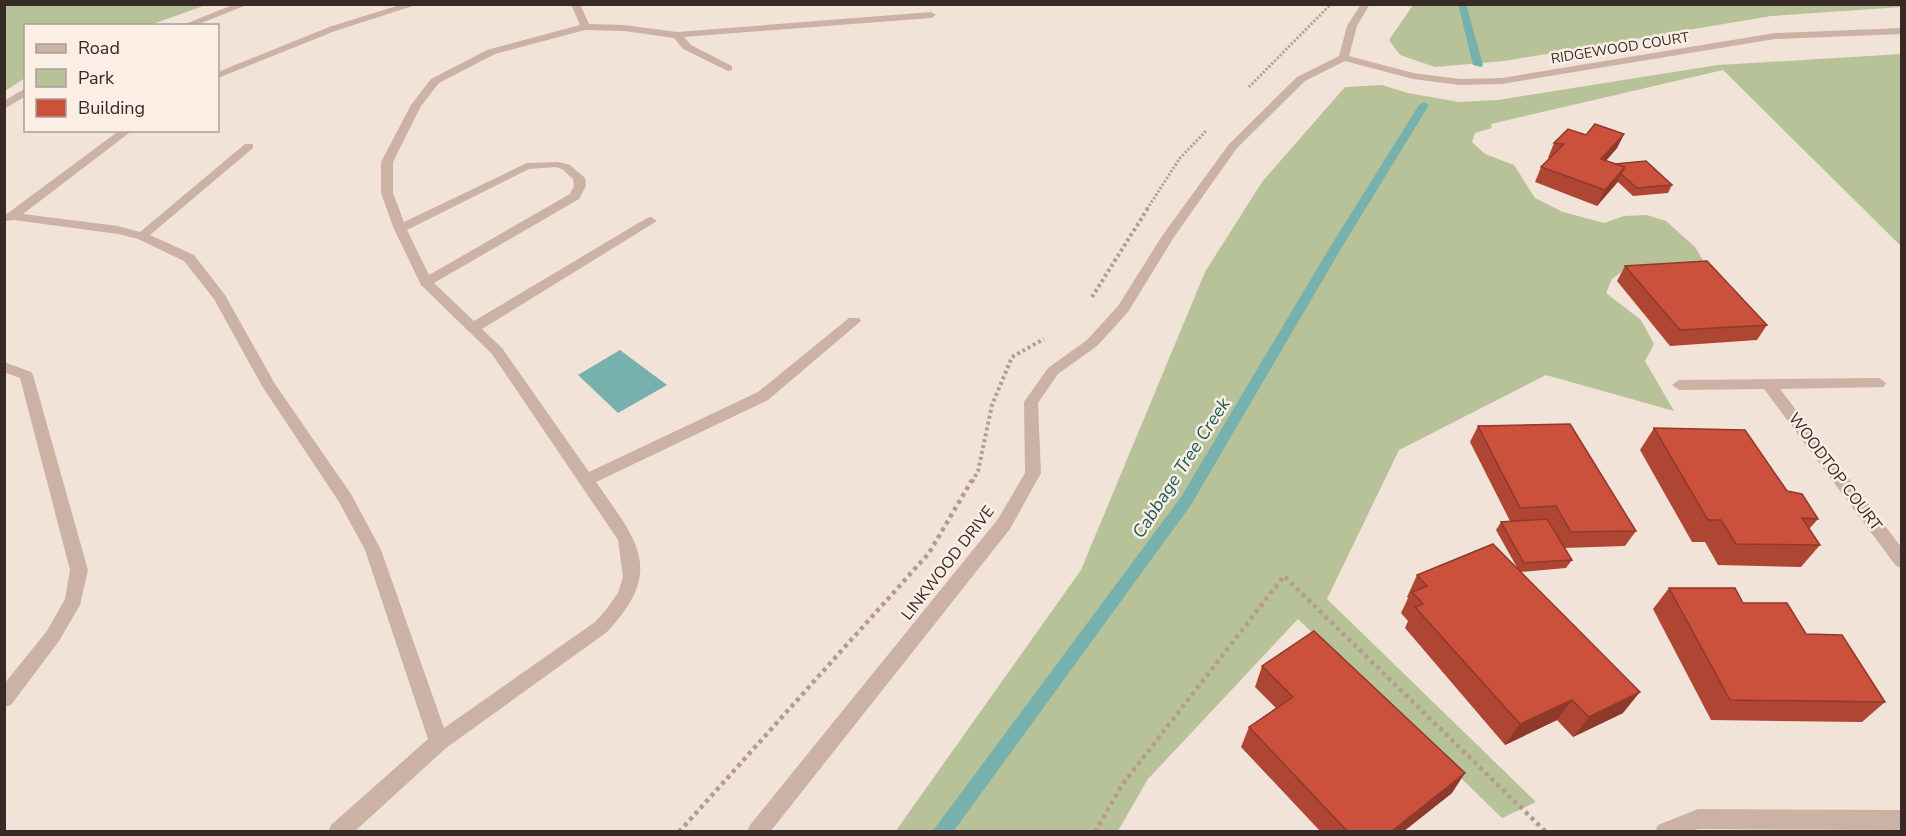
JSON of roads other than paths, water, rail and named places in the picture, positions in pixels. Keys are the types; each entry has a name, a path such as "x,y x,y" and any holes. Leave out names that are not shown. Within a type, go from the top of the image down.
{"street":[{"path":"190,24 245,4"},
{"path":"219,75 332,29 415,4"},
{"path":"575,4 585,27"},
{"path":"1344,58 1352,26 1366,4"},
{"path":"338,831 439,742 601,627 619,609 631,587 634,564 626,538 497,351 426,282 400,229 387,193 387,162 416,105 435,81 491,52 585,27 624,28 677,35 932,15"},
{"name":"RIDGEWOOD COURT","path":"1344,58 1413,76 1460,82 1502,81 1775,36 1902,31"},
{"path":"677,35 687,46 728,68"},
{"name":"LINKWOOD DRIVE","path":"757,831 1004,524 1033,473 1031,402 1053,371 1092,343 1123,309 1168,236 1233,146 1301,79 1344,58"},
{"path":"4,106 24,92"},
{"path":"9,219 125,132"},
{"path":"142,236 249,146"},
{"path":"400,229 527,166 555,164 566,167 579,178 580,186 575,196 426,282"},
{"path":"9,219 118,230 142,236 189,258 220,298 268,386 345,498 373,550 439,742"},
{"path":"473,328 651,221"},
{"path":"587,480 763,396 854,321"},
{"path":"4,367 26,375 79,570 74,600 52,636 4,699"},
{"path":"1678,385 1879,383"},
{"name":"WOODTOP COURT","path":"1768,384 1902,561"},
{"path":"1665,831 1698,819 1902,820"}],"water":[{"path":"620,350 667,385 618,413 578,375"}],"waterway":[{"name":"Cabbage Tree Creek","path":"1462,4 1478,65"},
{"name":"Cabbage Tree Creek","path":"941,832 1186,501 1336,247 1424,105"}]}
